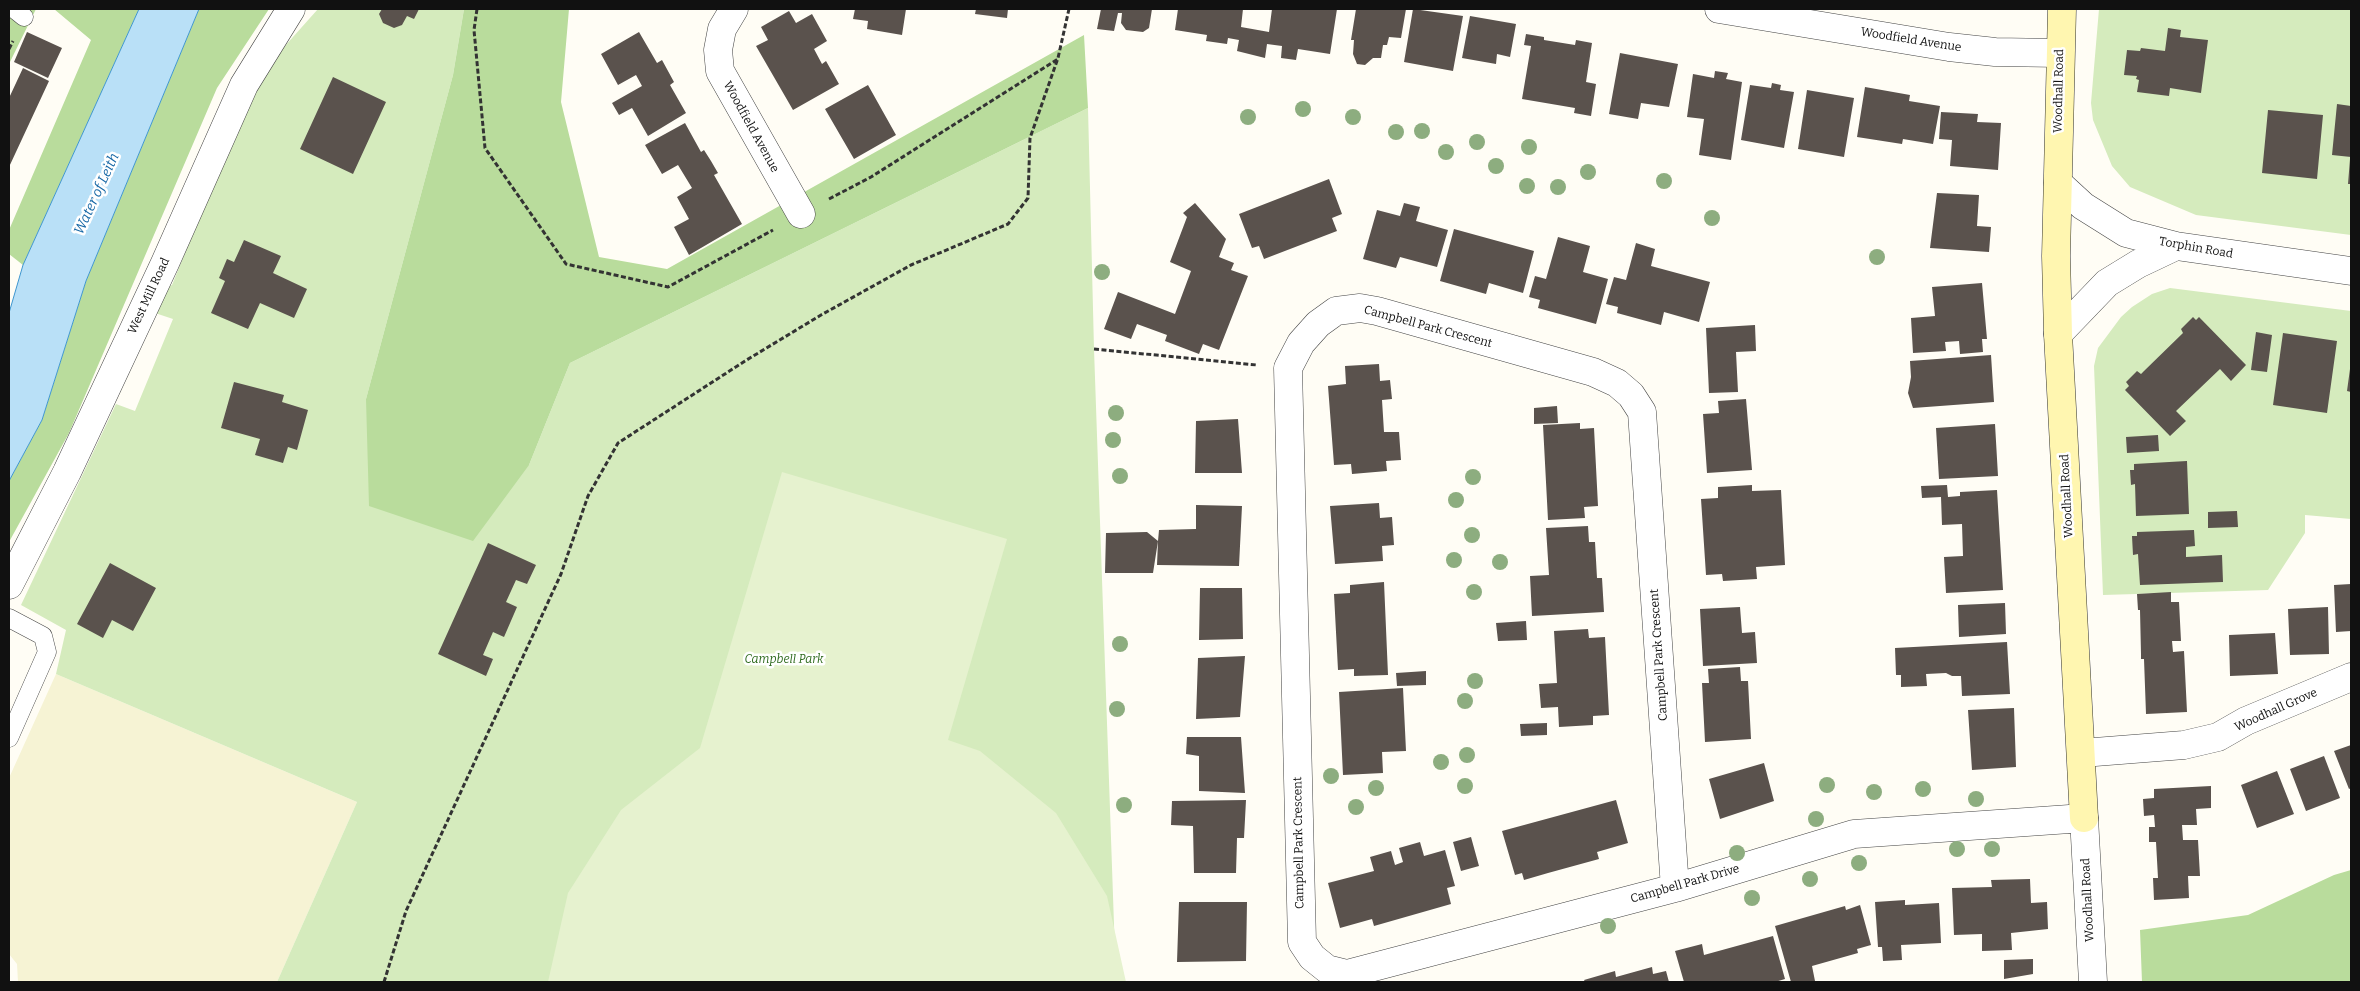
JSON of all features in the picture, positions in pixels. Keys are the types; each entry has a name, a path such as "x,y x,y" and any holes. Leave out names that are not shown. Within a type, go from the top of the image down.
{"street":[{"name":"West Mill Road","path":"9,585 67,472 165,263 244,85 291,9"},
{"name":"Woodfield Avenue","path":"734,9 722,29 718,50 720,71 801,214"},
{"name":"Woodfield Avenue","path":"1719,9 1764,12 1949,47 1995,52 2059,53"},
{"name":"Woodhall Road","path":"2062,9 2059,53 2058,334 2082,753 2092,982"},
{"name":"Torphin Road","path":"2058,182 2083,206 2126,233 2176,246 2351,271"},
{"path":"2058,334 2107,283 2138,264 2176,246"},
{"name":"Campbell Park Crescent","path":"1302,942 1288,368 1300,343 1318,324 1336,311 1360,308 1593,372 1617,382 1631,395 1642,412 1675,888"},
{"name":"Woodhall Grove","path":"2082,753 2184,745 2218,737 2246,721 2351,677"},
{"name":"Campbell Park Drive","path":"1302,942 1312,957 1327,969 1347,974 1675,888 1854,834 2084,818"}],"lane":[{"path":"9,618 43,636 47,652 9,738"}],"path":[{"path":"477,9 474,30 485,148 566,264 668,287 871,177 1058,58"},
{"path":"384,982 406,911 560,574 588,496 618,443 745,361 911,264 1008,224 1028,198 1030,138 1058,58 1069,9"},
{"path":"1094,349 1288,368"}],"shaded area":[{"path":"56,674 357,802 277,982 18,982 17,964 9,954 9,778"}],"green space":[{"path":"9,9 36,9 9,64"},
{"path":"54,9 139,9 23,265 9,254 9,230 91,40"},
{"path":"199,9 269,9 217,88 69,433 9,542 9,481 42,420 86,281"},
{"name":"Campbell Park","path":"318,9 464,9 453,75 366,399 529,465 570,363 1088,108 1094,349 1116,982 277,982 357,802 56,674 66,630 21,605 116,404 135,411 173,319 155,313 165,288 172,285 185,253 184,248 249,105 276,56"},
{"path":"464,9 569,9 561,102 599,257 667,269 1084,35 1088,108 570,363 529,465 473,541 369,506 366,399 453,75"},
{"path":"2099,9 2351,9 2351,235 2196,215 2130,187 2112,166 2093,120 2091,103"},
{"path":"2170,288 2351,311 2351,519 2305,515 2305,533 2268,590 2103,595 2094,366 2098,348 2121,317 2152,294"},
{"path":"782,472 1007,539 948,740 980,751 1056,813 1107,896 1126,982 548,982 568,893 621,810 700,748"},
{"path":"2351,870 2351,982 2142,982 2140,930 2248,915 2334,875"}],"water":[{"name":"Water of Leith","path":"139,9 199,9 86,281 42,420 9,481 9,313 23,265"}],"building":[{"path":"382,9 419,9 414,19 407,16 402,25 394,28 383,23 379,14"},
{"path":"855,9 906,9 902,35 867,29 868,21 853,19"},
{"path":"976,9 1008,9 1007,18 975,14"},
{"path":"1101,9 1152,9 1149,28 1143,32 1126,30 1121,23 1122,13 1118,13 1114,31 1097,29"},
{"path":"1178,9 1243,9 1241,27 1269,32 1272,9 1337,9 1330,54 1298,49 1296,60 1281,58 1282,46 1267,44 1265,58 1237,51 1239,40 1228,38 1227,44 1206,41 1207,35 1175,30"},
{"path":"1356,9 1406,9 1401,38 1389,37 1387,45 1383,45 1381,58 1373,58 1365,65 1357,64 1353,54 1354,40 1351,40"},
{"path":"1413,9 1463,16 1453,71 1404,62"},
{"path":"789,11 796,23 812,14 827,41 814,49 822,64 826,61 839,84 793,110 756,46 768,40 761,27"},
{"path":"1470,16 1516,24 1510,57 1497,54 1496,64 1462,58"},
{"path":"2168,28 2181,30 2180,37 2208,40 2201,93 2170,88 2169,96 2137,92 2139,80 2136,79 2137,76 2124,75 2127,50 2140,51 2141,48 2165,51"},
{"path":"27,32 62,48 48,78 14,62"},
{"path":"639,32 657,63 662,60 674,82 670,85 686,113 648,136 632,108 619,115 612,103 642,86 636,75 618,85 601,54"},
{"path":"1526,34 1544,37 1544,40 1575,45 1576,40 1592,43 1586,82 1596,84 1591,116 1574,113 1575,108 1522,99 1531,46 1524,45"},
{"path":"1620,53 1678,64 1669,107 1641,103 1638,119 1609,114"},
{"path":"23,68 49,81 9,167 9,98"},
{"path":"1715,71 1728,73 1726,79 1742,82 1731,160 1699,155 1704,119 1687,117 1693,74 1714,78"},
{"path":"333,77 386,102 353,174 300,149"},
{"path":"1772,83 1781,85 1780,90 1794,92 1784,148 1741,140 1750,85 1771,88"},
{"path":"868,85 896,135 854,159 825,109"},
{"path":"1865,87 1910,95 1909,101 1940,106 1933,144 1903,139 1902,144 1857,137"},
{"path":"1807,90 1854,98 1844,157 1798,149"},
{"path":"2337,104 2351,106 2351,157 2332,155"},
{"path":"2268,110 2323,115 2317,179 2262,173"},
{"path":"1941,112 1978,114 1977,122 2001,123 1998,170 1950,166 1952,140 1939,139"},
{"path":"685,123 701,152 704,150 718,173 714,175 742,224 689,255 674,227 689,219 677,197 692,188 678,165 662,174 645,145"},
{"path":"2350,159 2351,184 2348,184"},
{"path":"1329,179 1342,214 1332,218 1337,231 1264,259 1259,246 1252,248 1239,214"},
{"path":"1937,193 1979,195 1977,226 1991,227 1989,252 1930,248"},
{"path":"1195,203 1226,239 1219,257 1234,263 1231,270 1248,276 1219,350 1203,344 1199,354 1165,341 1167,335 1137,324 1131,339 1104,329 1118,292 1175,314 1191,271 1170,262 1187,217 1183,213"},
{"path":"1404,203 1420,207 1416,221 1448,230 1437,267 1400,257 1396,268 1363,259 1377,210 1400,216"},
{"path":"1454,229 1534,251 1523,293 1489,283 1486,294 1440,281"},
{"path":"1558,237 1590,246 1583,272 1608,279 1596,324 1538,308 1540,300 1529,297 1535,276 1546,279"},
{"path":"244,240 281,256 273,273 307,289 294,318 260,303 248,329 211,313 225,281 219,278 227,259 234,262"},
{"path":"1636,243 1655,249 1651,266 1710,282 1699,322 1664,312 1661,325 1617,313 1618,307 1606,304 1614,277 1626,280"},
{"path":"1982,283 1987,339 1982,339 1983,352 1960,354 1959,341 1945,342 1946,351 1913,353 1911,318 1935,316 1932,287"},
{"path":"2193,317 2196,320 2199,317 2246,365 2231,381 2220,369 2176,411 2186,421 2170,436 2125,390 2129,386 2126,382 2137,371 2141,374 2183,333 2181,329"},
{"path":"1755,325 1756,351 1736,352 1738,392 1709,393 1706,328"},
{"path":"2256,332 2272,335 2267,372 2251,370"},
{"path":"2283,333 2337,341 2327,413 2273,405"},
{"path":"1991,355 1994,402 1913,408 1908,393 1911,377 1910,361"},
{"path":"1379,364 1380,381 1390,380 1392,399 1382,400 1384,432 1399,432 1401,460 1386,461 1387,471 1352,474 1351,464 1334,465 1328,386 1346,384 1345,366"},
{"path":"2351,369 2351,392 2347,391"},
{"path":"234,382 284,395 282,402 308,410 297,450 288,447 283,463 255,455 260,439 221,428"},
{"path":"1746,399 1752,470 1707,473 1703,414 1719,413 1718,401"},
{"path":"1557,406 1558,423 1534,424 1534,408"},
{"path":"1238,419 1242,473 1195,473 1196,421"},
{"path":"1580,423 1580,429 1594,428 1598,506 1584,507 1585,518 1548,520 1543,425"},
{"path":"1995,424 1998,476 1939,479 1936,428"},
{"path":"2158,435 2159,451 2127,453 2126,437"},
{"path":"2187,461 2189,514 2136,516 2135,484 2131,485 2130,470 2134,470 2134,464"},
{"path":"1752,485 1752,491 1781,490 1785,565 1756,567 1757,579 1723,581 1722,574 1706,575 1701,499 1718,498 1718,487"},
{"path":"1947,485 1948,497 1960,496 1960,492 1997,490 2003,590 1946,593 1944,557 1963,556 1962,524 1942,525 1941,497 1922,498 1921,486"},
{"path":"1379,503 1380,518 1392,517 1394,545 1382,546 1383,561 1335,564 1330,506"},
{"path":"1196,505 1242,506 1239,566 1157,565 1159,530 1196,529"},
{"path":"2237,511 2238,527 2208,528 2208,512"},
{"path":"1588,526 1589,542 1595,542 1597,578 1602,578 1604,612 1532,616 1530,576 1549,575 1546,528"},
{"path":"2194,530 2195,546 2186,547 2186,557 2222,555 2223,582 2140,585 2138,554 2133,555 2132,536 2137,536 2137,532"},
{"path":"1147,532 1158,541 1153,573 1105,573 1106,533"},
{"path":"488,543 536,565 527,584 516,580 506,602 517,607 504,637 493,632 483,655 493,659 486,676 438,654"},
{"path":"110,563 156,588 133,631 112,620 103,638 77,624"},
{"path":"1384,582 1388,675 1354,676 1354,669 1338,670 1334,594 1350,593 1350,585"},
{"path":"2351,584 2351,631 2336,632 2334,585"},
{"path":"1200,588 1242,588 1243,639 1199,640"},
{"path":"2171,592 2171,602 2179,602 2181,641 2172,641 2173,652 2184,651 2187,712 2146,714 2144,659 2141,659 2140,610 2138,610 2137,594"},
{"path":"2005,603 2006,634 1959,637 1958,605"},
{"path":"1740,607 1742,633 1755,632 1757,663 1703,666 1700,609"},
{"path":"2328,607 2329,654 2290,655 2288,609"},
{"path":"1526,621 1527,640 1498,641 1496,623"},
{"path":"1588,629 1589,638 1605,637 1609,715 1593,716 1593,725 1559,727 1558,707 1541,708 1539,684 1557,683 1554,631"},
{"path":"2275,633 2278,674 2230,676 2229,635"},
{"path":"2007,642 2010,694 1962,696 1961,676 1952,676 1946,673 1926,674 1927,686 1901,687 1901,675 1896,675 1895,648"},
{"path":"1245,656 1240,717 1196,719 1198,658"},
{"path":"1740,667 1741,681 1748,681 1751,739 1705,742 1702,683 1709,683 1708,669"},
{"path":"1426,671 1426,685 1397,686 1396,673"},
{"path":"1403,688 1406,751 1382,752 1383,773 1343,775 1339,692"},
{"path":"2014,708 2016,767 1972,770 1968,710"},
{"path":"1547,723 1547,735 1521,736 1520,724"},
{"path":"1187,737 1241,737 1245,793 1199,791 1199,756 1186,754"},
{"path":"2351,745 2351,788 2349,789 2334,751"},
{"path":"2324,756 2340,798 2306,811 2290,769"},
{"path":"1764,763 1774,801 1720,819 1709,779"},
{"path":"2277,771 2294,814 2257,828 2241,785"},
{"path":"2211,786 2211,808 2196,809 2197,825 2182,825 2183,840 2198,840 2200,876 2188,876 2189,898 2154,900 2153,878 2158,878 2156,842 2149,842 2149,827 2155,827 2154,815 2144,816 2143,799 2154,798 2154,789"},
{"path":"1246,800 1244,838 1237,838 1236,873 1194,873 1193,826 1171,825 1172,801"},
{"path":"1616,800 1628,843 1597,852 1599,859 1524,880 1522,873 1515,875 1502,831"},
{"path":"1471,837 1479,866 1461,871 1453,842"},
{"path":"1420,842 1424,856 1445,850 1455,886 1447,888 1451,904 1374,926 1372,919 1340,928 1328,883 1374,871 1370,857 1391,851 1395,865 1403,862 1399,848"},
{"path":"2030,879 2031,903 2047,902 2048,929 2011,933 2012,950 1982,951 1982,934 1954,935 1952,888 1992,887 1991,880"},
{"path":"1905,900 1905,905 1939,903 1941,943 1901,945 1902,960 1883,961 1882,947 1878,947 1875,902"},
{"path":"1179,902 1247,902 1246,961 1177,962"},
{"path":"1860,905 1871,945 1857,949 1858,953 1812,966 1815,981 1791,982 1775,926 1845,906 1846,910"},
{"path":"1773,936 1785,979 1775,982 1684,982 1675,951 1702,944 1704,955"},
{"path":"2033,959 2033,974 2004,979 2004,960"},
{"path":"1652,967 1653,974 1666,971 1669,982 1585,982 1584,980 1615,971 1616,977"}]}
